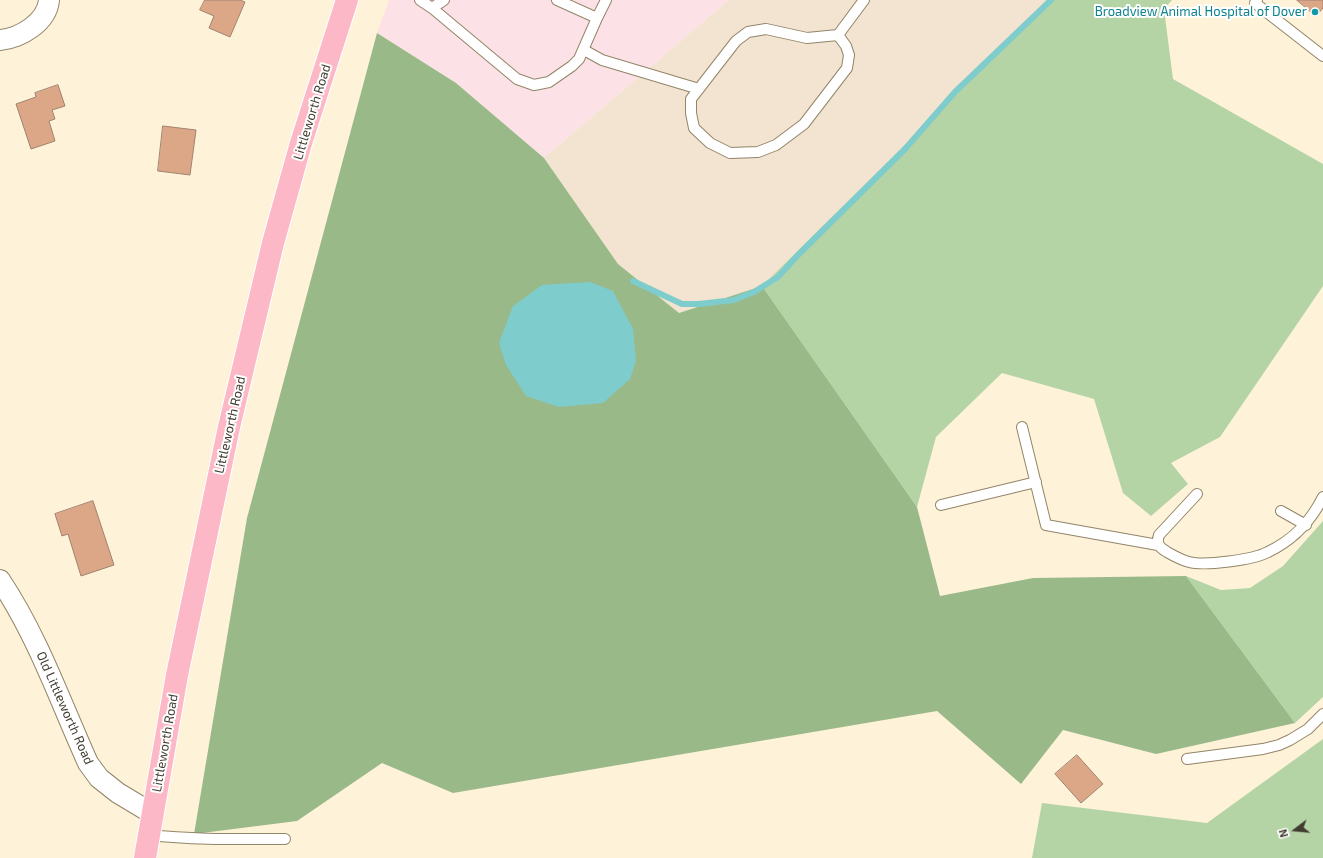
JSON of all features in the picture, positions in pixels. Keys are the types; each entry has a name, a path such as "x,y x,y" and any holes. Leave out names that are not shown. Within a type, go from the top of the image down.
{"main road":[{"name":"Littleworth Road","path":"145,858 177,675 230,419 273,243 301,143 347,0"}],"street":[{"path":"0,40 20,35 37,24 49,9 49,0"},
{"name":"Old Littleworth Road","path":"0,580 19,611 36,644 88,763 99,778 151,824"}],"lane":[{"path":"420,0 432,8 517,79 534,85 549,82 572,66 579,58 606,0"},
{"path":"432,8 444,0"},
{"path":"557,0 597,18"},
{"path":"838,35 846,46 849,54 847,68 804,124 776,145 758,152 730,153 710,142 694,128 691,113 691,99 736,41 748,32 766,29 808,38 838,35 864,0"},
{"path":"1256,1 1323,56"},
{"path":"584,50 602,60 699,89"},
{"path":"1022,427 1046,525 1158,545 1176,558 1190,563 1249,559 1267,553 1289,540 1306,525 1323,497"},
{"path":"941,505 1036,482"},
{"path":"1158,545 1157,541 1159,535 1198,494"},
{"path":"1281,511 1306,525"},
{"path":"1187,759 1263,749 1279,745 1301,734 1323,714"},
{"path":"151,824 182,838 209,840 285,839"}],"shaded area":[{"path":"389,0 729,0 544,158 456,83 377,33"},
{"path":"729,0 1052,0 762,286 679,313 618,264 544,158"}],"green space":[{"path":"1052,0 1172,0 1164,9 1173,79 1323,164 1323,286 1220,437 1171,463 1188,484 1151,516 1123,493 1094,399 1002,373 936,437 917,507 762,286"},
{"path":"377,33 456,83 544,158 618,264 679,313 762,286 917,507 940,596 1033,578 1186,576 1295,723 1156,754 1063,730 1021,784 937,711 453,793 382,763 297,821 194,834 247,518"},
{"path":"1323,521 1323,697 1295,723 1186,576 1221,590 1250,588 1283,566"},
{"path":"1323,739 1323,858 1032,858 1042,803 1207,823"}],"water":[{"path":"590,282 613,291 633,329 636,361 630,379 603,403 559,407 526,396 506,365 499,343 513,306 542,285"}],"building":[{"path":"205,0 240,0 245,2 230,37 209,28 214,16 200,10"},
{"name":"Broadview Animal Hospital of Dover","path":"1297,0 1323,0 1323,8 1316,16"},
{"path":"58,85 65,106 52,110 55,119 49,121 55,141 31,149 16,104 36,97 35,93"},
{"path":"163,126 196,130 190,175 158,171"},
{"path":"93,501 114,565 81,576 68,534 62,536 55,514"},
{"path":"1077,755 1103,784 1081,803 1055,774"}],"waterway":[{"path":"633,281 682,304 699,304 734,300 754,292 778,277 798,255 905,149 955,92 1051,0"}],"place":[{"name":"Broadview Animal Hospital of Dover","path":"1315,12"}]}
